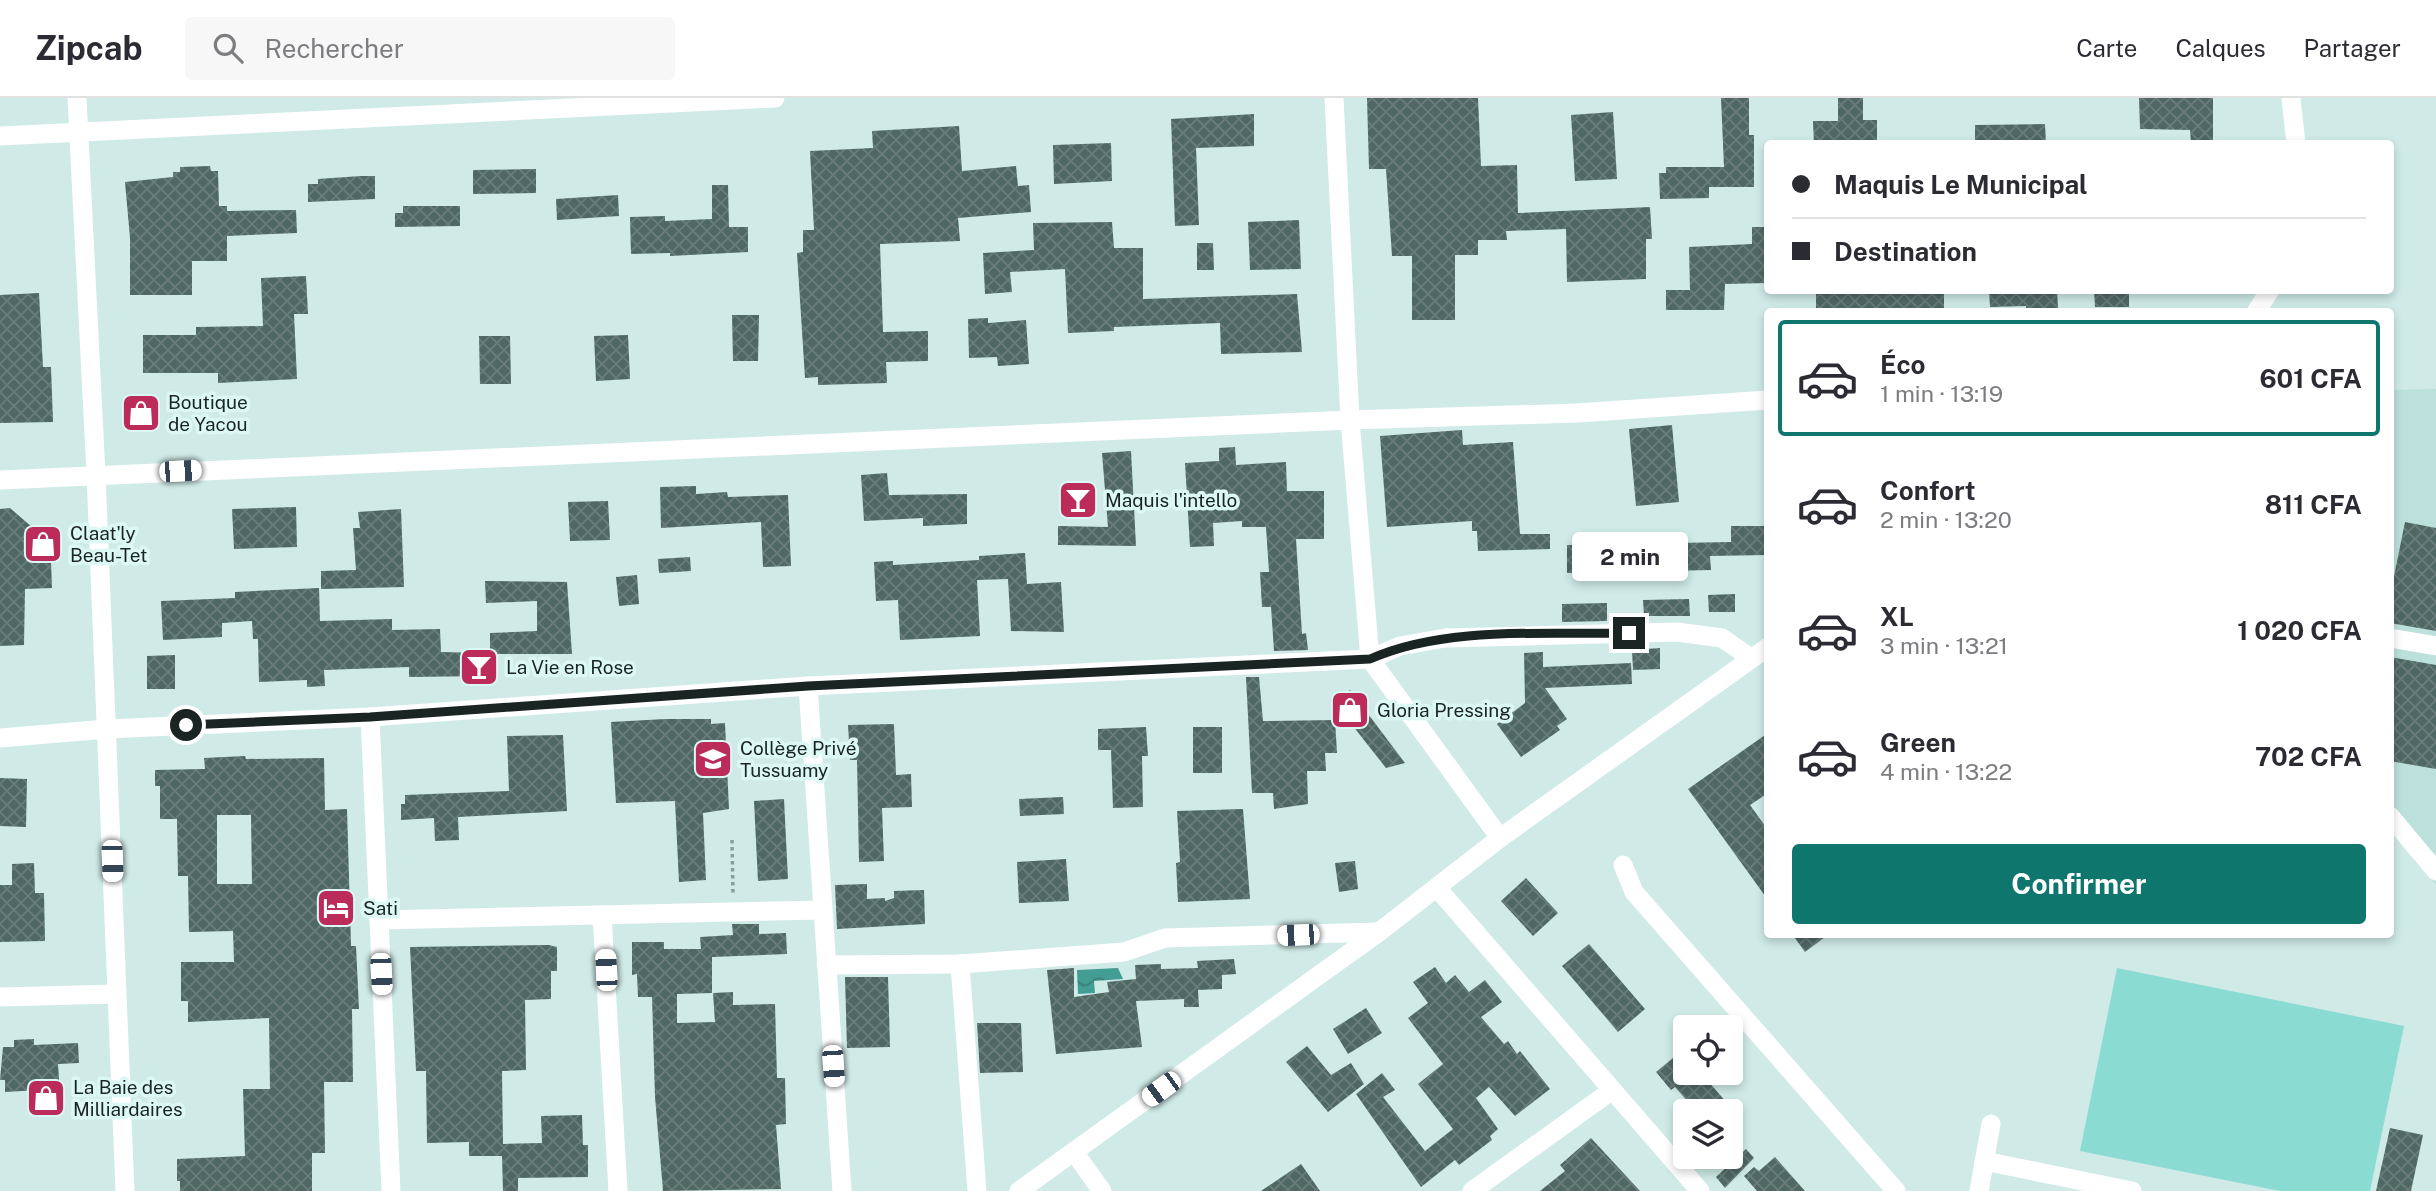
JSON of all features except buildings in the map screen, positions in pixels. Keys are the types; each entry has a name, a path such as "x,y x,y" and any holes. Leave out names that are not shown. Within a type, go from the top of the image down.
{"street":[{"path":"77,98 96,474 125,1191"},
{"path":"0,136 775,98"},
{"path":"1334,98 1350,420 1370,659 1500,838"},
{"path":"2291,98 2295,140"},
{"path":"0,480 1350,420 1577,413 1764,400"},
{"path":"0,738 107,729 370,717 808,686 1370,659 1400,646 1445,638 1677,632 1722,638 1751,658"},
{"path":"2394,639 2436,646"},
{"path":"1020,1191 1438,888 1500,838 1764,650"},
{"path":"808,686 842,1191"},
{"path":"370,717 391,1191"},
{"path":"2394,821 2436,871"},
{"path":"1623,865 1634,892 1896,1191"},
{"path":"1438,888 1700,1191"},
{"path":"379,920 821,910"},
{"path":"603,915 618,1191"},
{"path":"825,965 960,964 1124,952 1165,938 1378,932"},
{"path":"960,964 977,1191"},
{"path":"0,997 116,993"},
{"path":"1472,1191 1611,1091"},
{"path":"1979,1191 1991,1124"},
{"path":"1074,1152 1102,1191"},
{"path":"1984,1161 2132,1191"}],"path":[{"path":"732,840 732,911"}],"shaded area":[{"path":"2436,389 2436,884 2394,835 2394,390"}],"green space":[{"path":"2117,968 2404,1026 2370,1191 2280,1191 2080,1151"}],"water":[{"path":"1118,968 1123,979 1094,981 1095,993 1078,994 1077,970"}],"place":[{"name":"Boutique de Yacou","path":"141,413"},
{"name":"Maquis l'intello","path":"1078,500"},
{"name":"Claat'ly Beau-Tet","path":"43,544"},
{"name":"La Vie en Rose","path":"479,667"},
{"name":"Gloria Pressing","path":"1350,710"},
{"name":"Collège Privé Tussuamy","path":"713,759"},
{"name":"Sati","path":"336,908"},
{"name":"La Baie des Milliardaires","path":"46,1098"}],"route":[{"path":"186,725 370,717 808,686 1370,659 1400,646 1445,638 1629,633"}]}
